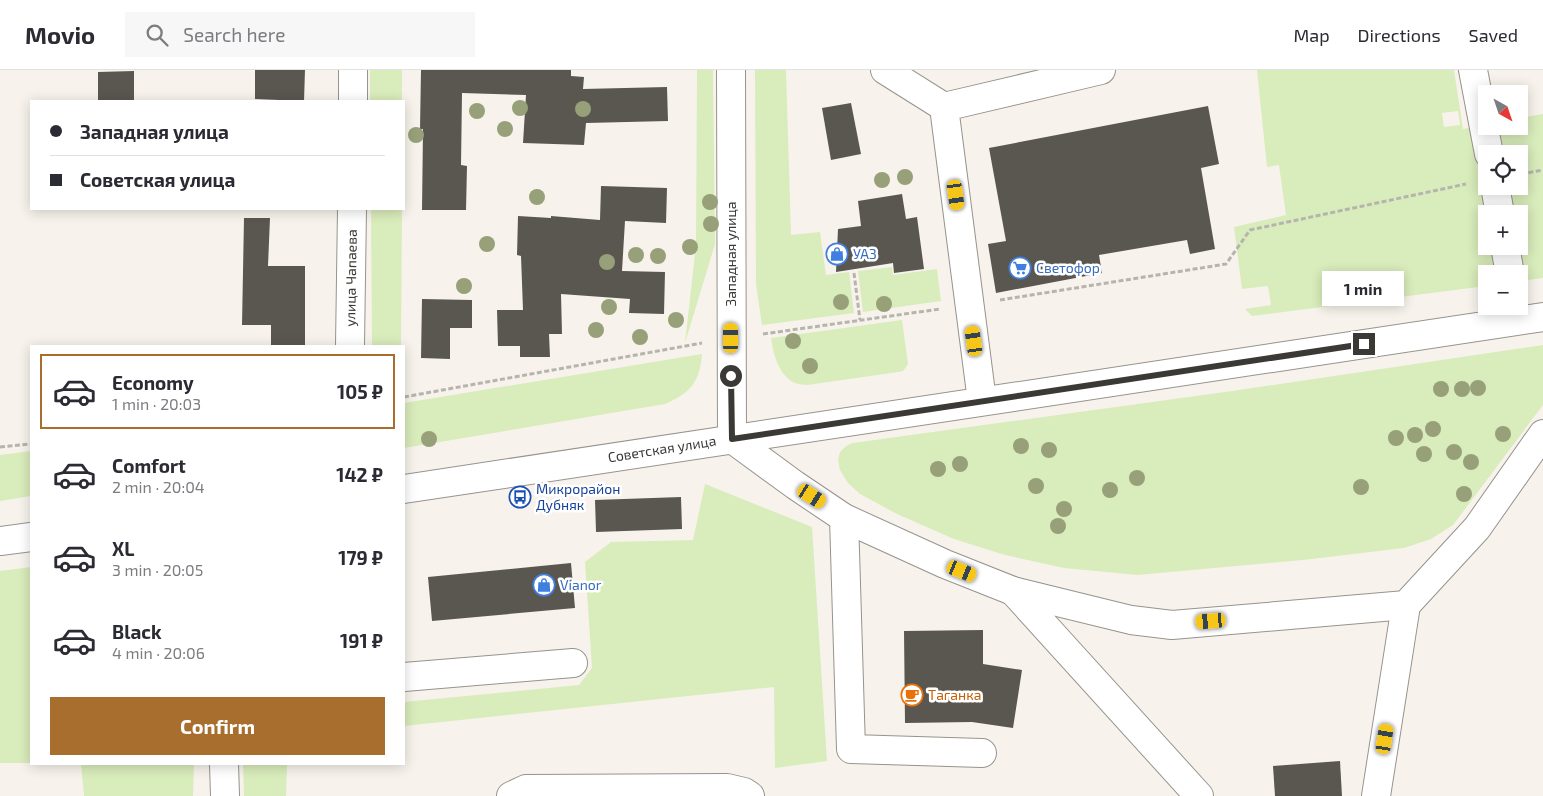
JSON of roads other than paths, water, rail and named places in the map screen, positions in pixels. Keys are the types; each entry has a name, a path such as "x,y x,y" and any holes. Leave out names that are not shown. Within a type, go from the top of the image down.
{"main road":[{"path":"353,70 353,100"},
{"name":"Западная улица","path":"731,70 732,439"},
{"path":"885,70 944,107 1101,70"},
{"path":"1473,70 1487,145"},
{"path":"944,107 982,401"},
{"name":"улица Чапаева","path":"350,345 352,210"},
{"name":"Советская улица","path":"405,489 982,401 1519,315"},
{"path":"1376,796 1406,605 1477,528 1543,434"},
{"path":"732,439 795,486 844,518 945,564 1013,591 1131,620 1172,624 1406,605"},
{"path":"844,518 851,749 982,753"},
{"path":"0,541 30,537"},
{"path":"1013,591 1199,796"},
{"path":"405,677 573,663"},
{"path":"224,765 225,796"},
{"path":"511,796 526,789 727,788 744,792 750,796"}],"place":[{"name":"УАЗ","path":"837,254"},
{"name":"Светофор","path":"1020,268"},
{"name":"Микрорайон Дубняк","path":"520,497"},
{"name":"Vianor","path":"544,585"},
{"name":"Таганка","path":"912,695"}]}
